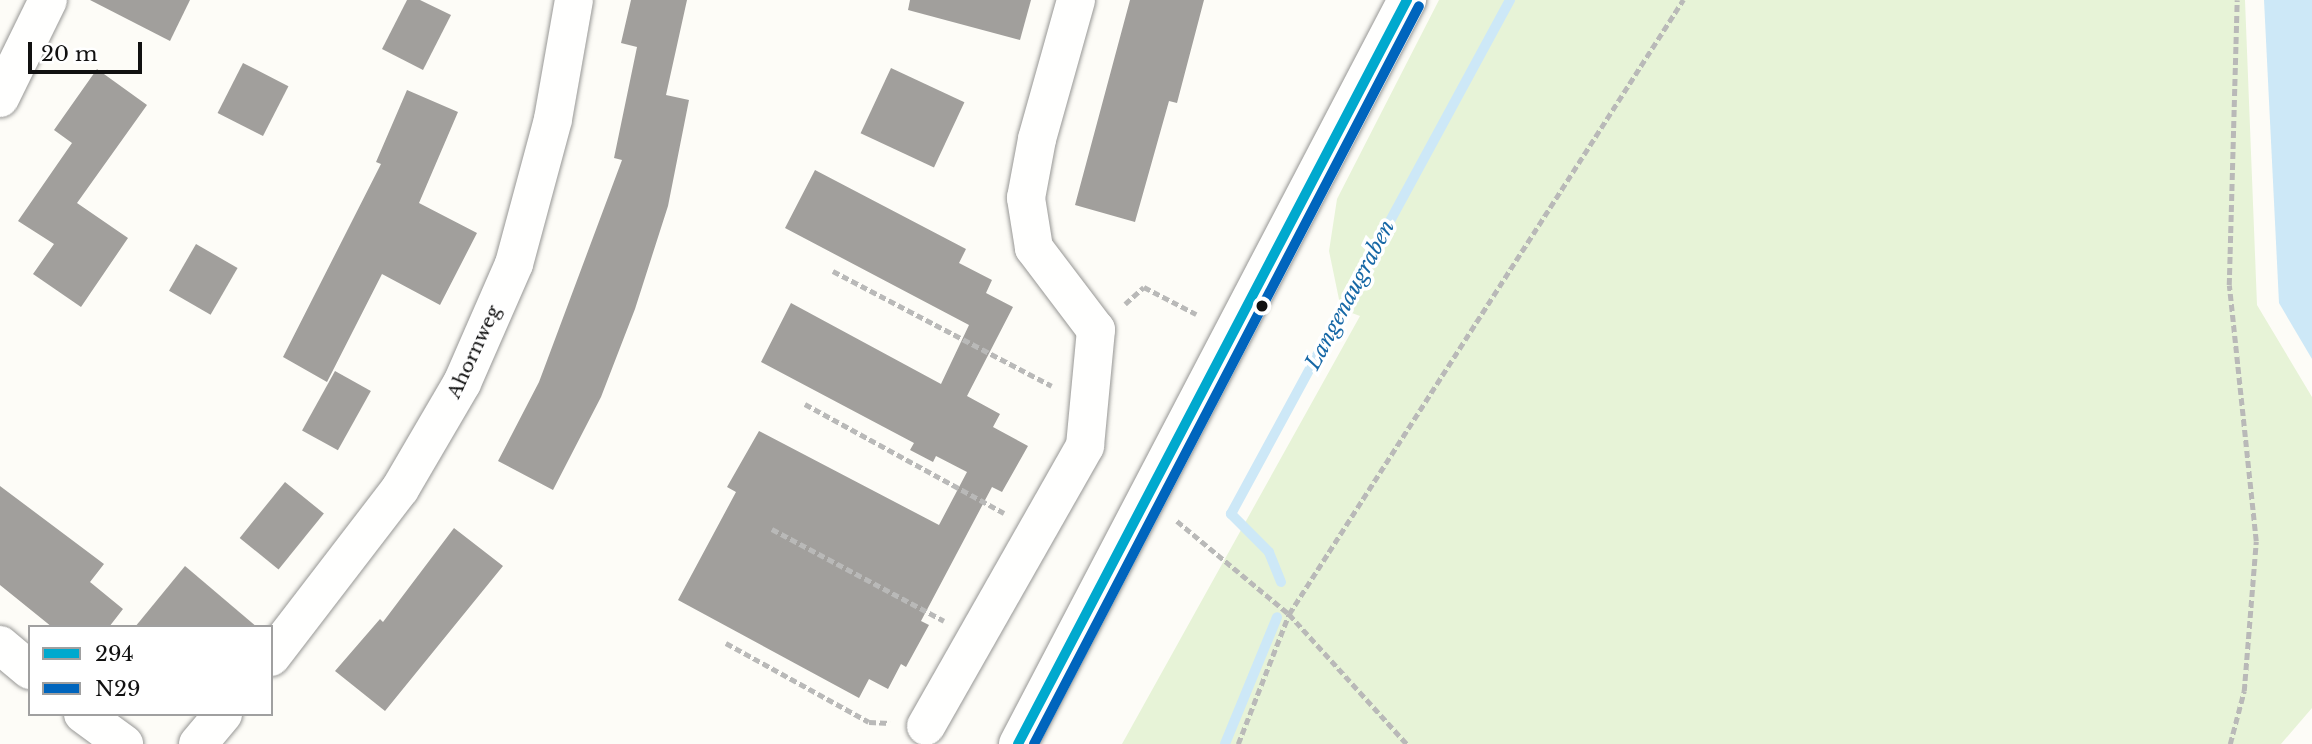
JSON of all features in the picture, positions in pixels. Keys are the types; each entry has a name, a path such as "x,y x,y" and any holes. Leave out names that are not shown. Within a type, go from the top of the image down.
{"street":[{"path":"0,98 48,0"},
{"path":"926,726 1085,446 1096,330 1034,248 1026,198 1037,139 1076,0"},
{"path":"1018,744 1407,0"},
{"name":"Ahornweg","path":"273,654 400,489 462,383 514,264 553,119 572,1"},
{"path":"0,645 28,668"},
{"path":"86,716 124,744"},
{"path":"198,744 221,716"}],"path":[{"path":"1238,744 1289,614 1683,0"},
{"path":"2230,744 2244,691 2256,541 2229,285 2238,0"},
{"path":"834,271 1050,387 1091,381"},
{"path":"1096,330 1144,287 1196,314"},
{"path":"805,404 1037,531"},
{"path":"1146,497 1289,614 1407,744"},
{"path":"772,529 976,638"},
{"path":"726,643 869,722 926,726"}],"green space":[{"path":"1439,0 2245,0 2257,305 2312,397 2312,708 2281,744 1122,744 1360,316 1341,309 1329,251 1337,199"}],"water":[{"path":"2264,0 2312,0 2312,359 2279,303"}],"building":[{"path":"90,0 190,0 170,41"},
{"path":"407,0 420,0 451,15 423,70 382,49"},
{"path":"631,0 687,0 666,95 689,100 668,206 635,309 601,397 553,490 498,461 539,382 622,160 614,158 637,47 621,43"},
{"path":"910,0 1031,0 1020,40 908,10"},
{"path":"1130,0 1204,0 1177,103 1169,101 1135,222 1075,205"},
{"path":"243,63 288,86 263,136 218,113"},
{"path":"891,68 964,102 934,167 861,133"},
{"path":"97,69 147,105 77,203 128,238 81,307 33,274 54,244 18,221 72,143 54,130"},
{"path":"407,90 458,112 419,203 477,233 440,305 382,274 327,382 283,357 381,164 376,162"},
{"path":"815,170 966,249 959,263 992,280 986,293 1013,307 967,396 1000,414 993,427 1028,446 1002,492 992,487 921,621 929,625 906,667 901,664 888,689 869,679 859,698 678,600 736,492 727,487 759,431 939,525 967,472 936,456 933,462 910,450 914,443 761,362 791,303 941,384 969,325 785,228"},
{"path":"196,244 238,268 211,315 169,291"},
{"path":"335,371 371,391 338,450 302,430"},
{"path":"285,482 324,513 279,569 240,538"},
{"path":"0,486 104,564 90,582 123,609 111,625 50,625 0,585"},
{"path":"454,528 503,566 385,711 335,671 380,619 383,622"},
{"path":"185,566 255,625 137,625"}],"waterway":[{"name":"Langenaugraben","path":"1281,582 1269,552 1231,514 1510,0"},
{"name":"Langenaugraben","path":"1225,744 1277,617"}],"transit line":[{"name":"294","path":"1018,744 1407,0"},
{"name":"N29","path":"1034,744 1419,6"}]}
